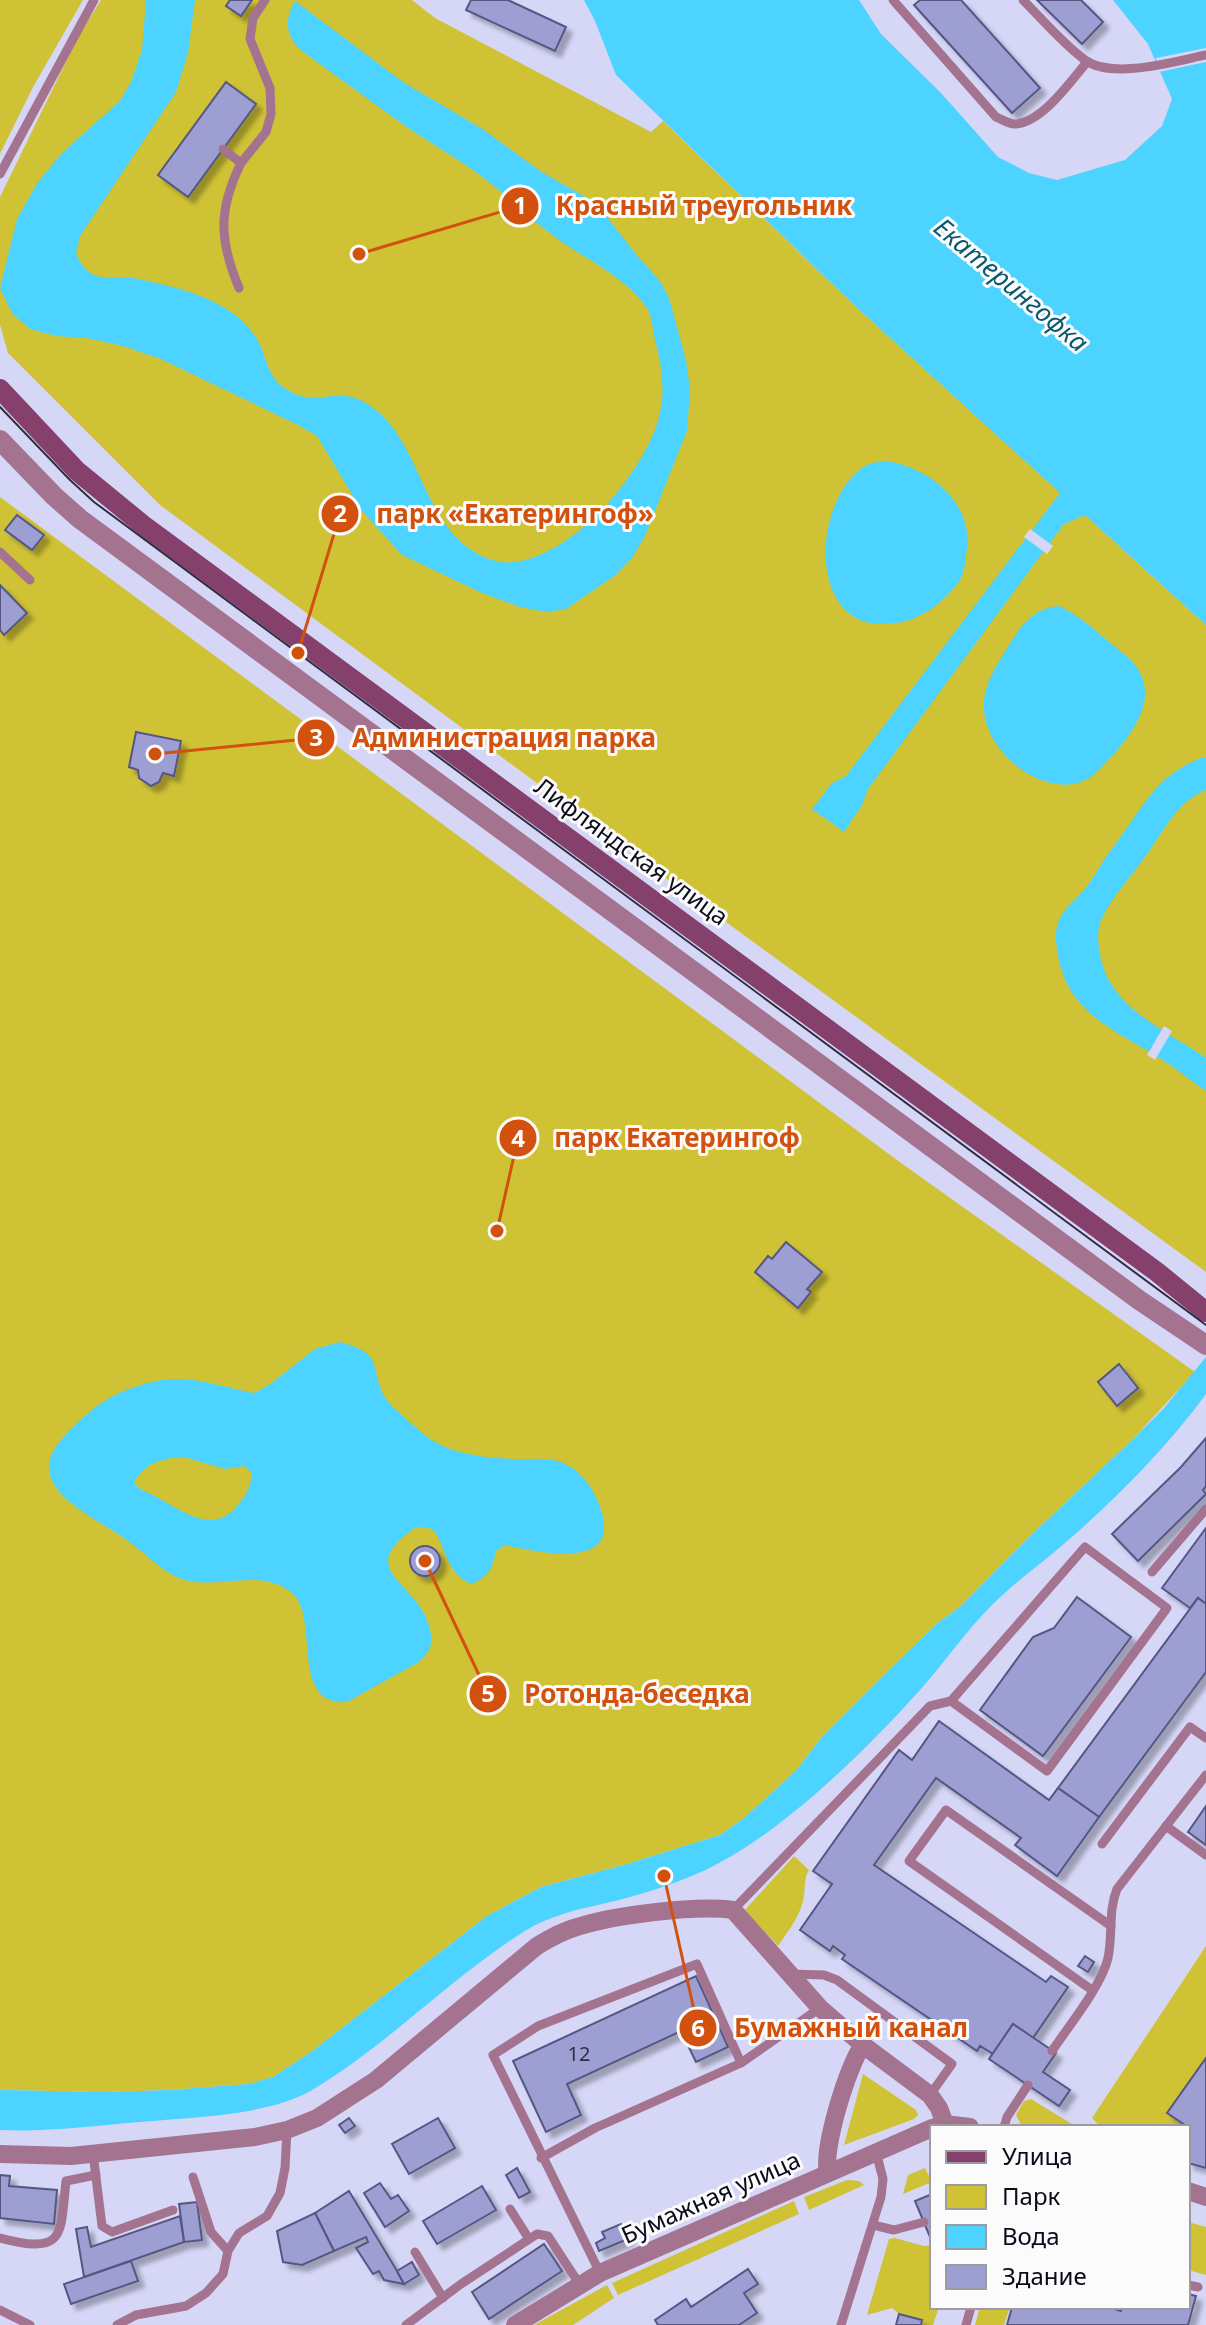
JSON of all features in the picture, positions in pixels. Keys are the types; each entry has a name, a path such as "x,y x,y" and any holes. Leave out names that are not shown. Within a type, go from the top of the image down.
{"main road":[{"name":"Лифляндская улица","path":"0,389 77,471 143,525 1145,1263 1206,1312"}],"street":[{"path":"0,440 54,496 91,527 1139,1300 1203,1342"},
{"path":"0,2154 29,2157 93,2153 255,2137 287,2130 349,2106 537,1946 555,1935 601,1921 699,1908 733,1910 820,2008 930,2095 939,2108 937,2125"},
{"path":"828,2173 826,2156 851,2065 863,2045"},
{"name":"Бумажная улица","path":"515,2325 600,2273 930,2129"}],"lane":[{"path":"0,174 94,0"},
{"path":"239,288 228,263 223,238 224,208 241,163 266,132 271,114 270,88 250,39 253,18 265,0"},
{"path":"893,0 996,117 1013,124 1028,120 1047,108 1087,62"},
{"path":"1023,0 1087,62 1112,69 1158,65 1206,55"},
{"path":"223,149 241,163"},
{"path":"0,552 30,580"},
{"path":"1152,1572 1206,1509"},
{"path":"733,1910 930,1706 951,1701 1085,1547 1167,1608 1047,1771 951,1701"},
{"path":"1102,1844 1190,1727 1206,1738"},
{"path":"1052,2051 1103,1973 1108,1958 1111,1904 1117,1889 1206,1775"},
{"path":"1092,1990 909,1861 946,1810 1111,1926"},
{"path":"1166,1826 1206,1855"},
{"path":"600,2273 493,2055 538,2026 697,1964 741,2063"},
{"path":"790,1974 824,1975 837,1980 952,2064 930,2095"},
{"path":"541,2158 595,2128 741,2063 820,2008"},
{"path":"1005,2125 1028,2085"},
{"path":"117,2325 136,2315 186,2306 206,2293 223,2274 228,2251 239,2233 267,2216 280,2193 287,2130"},
{"path":"841,2325 881,2197 883,2179 876,2152"},
{"path":"93,2153 102,2226 107,2230 112,2232 173,2210"},
{"path":"0,2238 46,2243 55,2239 61,2230 66,2181 96,2175"},
{"path":"193,2177 211,2232 228,2251"},
{"path":"510,2209 529,2239"},
{"path":"873,2225 894,2230 924,2222"},
{"path":"406,2325 537,2234 548,2236 580,2285"},
{"path":"415,2252 443,2298"},
{"path":"0,2310 30,2325"}],"green space":[{"path":"0,0 83,0 33,87 0,154"},
{"path":"101,0 412,0 435,18 651,132 663,121 853,304 1206,625 1206,1272 160,505 8,353 0,325 0,197 78,37"},
{"path":"0,497 901,1163 1195,1372 1132,1440 961,1606 935,1625 821,1738 799,1767 744,1818 720,1835 541,1887 487,1916 311,2052 273,2077 250,2084 104,2092 0,2090"},
{"path":"794,1856 809,1870 799,1913 778,1946 744,1911"},
{"path":"1206,1946 1206,2058 1167,2112 1184,2125 1099,2125 1092,2118"},
{"path":"863,2074 916,2110 918,2115 844,2145"},
{"path":"1031,2099 1074,2125 1021,2125 1016,2115 1024,2101"},
{"path":"925,2168 930,2183 903,2194 908,2175"},
{"path":"847,2180 859,2181 864,2185 809,2210 804,2197"},
{"path":"794,2201 799,2214 618,2295 612,2283"},
{"path":"1190,2223 1206,2227 1206,2275 1190,2271"},
{"path":"889,2239 930,2245 930,2309 938,2309 933,2325 921,2325 922,2320 899,2314 892,2308 867,2315"},
{"path":"607,2285 614,2298 573,2325 534,2325"},
{"path":"979,2309 1009,2309 1004,2325 975,2325"}],"water":[{"path":"146,0 195,0 188,53 176,92 80,236 76,253 82,264 96,276 158,283 220,305 255,336 272,375 285,388 310,397 348,396 378,412 396,431 450,530 470,549 496,561 527,560 543,554 588,523 619,490 644,454 660,414 662,377 650,315 626,285 551,234 473,170 411,130 302,51 292,40 288,28 295,1 403,82 484,130 540,171 596,203 660,281 669,298 686,360 690,390 687,431 645,536 632,558 616,575 566,609 547,612 520,607 482,593 402,555 362,511 317,436 161,359 123,346 30,329 12,313 0,288 17,219 38,182 62,153 120,101 131,82 142,50"},
{"name":"Екатерингофка","path":"584,0 859,0 881,34 941,93 998,157 1029,173 1057,180 1125,160 1162,126 1172,99 1148,44 1113,0 1206,0 1206,625 1085,515 1064,524 868,789 862,805 844,832 812,809 832,783 846,776 1060,493 853,304 616,75"},
{"path":"887,461 920,472 948,492 964,521 966,556 960,580 932,608 905,621 873,623 847,611 834,593 827,570 826,545 830,520 839,496 852,477 869,464"},
{"path":"1059,606 1085,622 1135,665 1143,679 1145,693 1137,722 1109,760 1082,781 1064,785 1045,781 1009,759 996,743 987,724 984,705 992,674 1019,630 1042,610"},
{"path":"1206,758 1206,790 1187,802 1171,819 1109,906 1100,923 1098,938 1105,973 1114,989 1157,1027 1206,1058 1206,1091 1097,1019 1084,1007 1072,993 1064,976 1056,938 1057,924 1064,912 1086,887 1150,795 1172,774"},
{"path":"340,1342 364,1352 374,1363 388,1402 435,1442 468,1454 555,1460 574,1469 594,1493 602,1513 604,1532 598,1544 586,1551 571,1553 505,1545 496,1551 486,1575 471,1584 454,1570 434,1532 429,1528 416,1527 397,1543 389,1555 389,1567 424,1612 430,1629 430,1647 419,1662 347,1702 329,1700 318,1691 308,1660 301,1607 294,1595 270,1582 189,1581 172,1574 67,1499 55,1486 49,1472 51,1456 62,1439 90,1411 115,1395 143,1384 175,1379 254,1393 315,1349","holes":["184,1457 225,1469 244,1466 252,1473 248,1491 240,1502 228,1515 218,1519 197,1518 134,1483 148,1466 169,1459"]},
{"path":"1206,1357 1206,1394 1155,1456 1098,1514 991,1606 920,1690 826,1785 746,1847 707,1869 655,1890 569,1912 535,1925 497,1949 367,2053 294,2099 252,2110 205,2117 0,2130 0,2090 171,2090 249,2084 273,2077 311,2052 487,1916 541,1887 720,1835 773,1792 799,1767 821,1738 935,1625 961,1606 1132,1440 1164,1408"}],"pier":[{"path":"1206,48 1206,62 1159,72 1156,58"},
{"path":"1030,529 1053,546 1047,554 1024,537"},
{"path":"1164,1026 1172,1031 1155,1060 1147,1055"}],"building":[{"path":"230,0 252,0 241,16 226,6"},
{"path":"471,0 508,0 566,27 555,51 466,10"},
{"path":"920,0 961,0 1040,88 1012,113 914,5"},
{"path":"1037,0 1081,0 1103,22 1082,44"},
{"path":"226,82 256,104 188,197 158,175"},
{"path":"17,515 44,535 32,550 5,530"},
{"path":"0,585 27,613 4,635 0,630"},
{"path":"136,732 181,741 174,776 163,773 159,782 151,786 139,778 138,770 129,767"},
{"path":"786,1242 822,1272 807,1289 811,1292 798,1308 755,1272 768,1256 772,1259"},
{"path":"1119,1364 1138,1388 1117,1406 1098,1382"},
{"path":"1206,1438 1206,1486 1203,1490 1206,1494 1138,1561 1112,1534 1181,1467"},
{"path":"1206,1528 1206,1604 1198,1598 1190,1608 1162,1588"},
{"path":"425,1546 436,1550 440,1561 436,1572 425,1576 414,1572 410,1561 414,1550"},
{"path":"1077,1597 1131,1637 1043,1756 980,1710 1033,1637 1054,1628"},
{"path":"1198,1598 1206,1604 1206,1672 1099,1817 1058,1788"},
{"path":"939,1721 1049,1800 1058,1788 1099,1817 1057,1876 1015,1845 1021,1838 936,1778 874,1865 1046,1982 1051,1976 1068,1987 1033,2038 1013,2024 993,2054 980,2046 977,2051 842,1959 845,1955 833,1946 830,1951 800,1930 832,1884 813,1871 899,1750 912,1760"},
{"path":"1206,1806 1206,1845 1188,1832"},
{"path":"1085,1956 1094,1962 1088,1972 1078,1966"},
{"path":"696,1976 728,2047 696,2062 681,2031 567,2084 581,2115 546,2132 513,2061"},
{"path":"1013,2024 1056,2053 1043,2072 1070,2090 1059,2106 989,2059"},
{"path":"1206,2058 1206,2168 1190,2164 1190,2125 1167,2113"},
{"path":"349,2118 355,2126 345,2133 339,2125"},
{"path":"438,2118 455,2148 409,2174 392,2144"},
{"path":"517,2168 530,2192 519,2198 506,2175"},
{"path":"0,2175 10,2176 9,2186 57,2190 54,2224 0,2218"},
{"path":"380,2183 391,2199 398,2195 409,2211 385,2227 364,2193"},
{"path":"482,2186 496,2210 437,2244 423,2221"},
{"path":"349,2191 404,2284 384,2280 379,2271 373,2274 356,2248 368,2242 366,2237 334,2251 315,2213"},
{"path":"930,2195 930,2237 915,2201"},
{"path":"197,2202 202,2240 184,2242 179,2204"},
{"path":"315,2213 334,2251 302,2265 283,2262 277,2231"},
{"path":"180,2216 184,2242 84,2277 76,2229 87,2227 91,2247"},
{"path":"621,2224 628,2239 599,2251 596,2243 605,2238 602,2232"},
{"path":"544,2244 562,2271 489,2319 472,2292"},
{"path":"131,2261 138,2281 71,2304 64,2284"},
{"path":"412,2262 419,2275 404,2284 397,2271"},
{"path":"748,2269 758,2284 744,2293 757,2313 739,2325 658,2325 655,2320 686,2299 691,2307"},
{"path":"1190,2294 1196,2296 1188,2325 1007,2325 1011,2309 1190,2309"},
{"path":"899,2314 922,2320 921,2325 896,2325"}],"tram line":[{"path":"0,407 94,502 1206,1325"}],"place":[{"name":"Красный треугольник","path":"359,254"},
{"name":"парк «Екатерингоф»","path":"298,653"},
{"name":"Администрация парка","path":"155,754"},
{"name":"парк Екатерингоф","path":"497,1231"},
{"name":"Ротонда-беседка","path":"425,1561"},
{"name":"Бумажный канал","path":"664,1876"}]}
